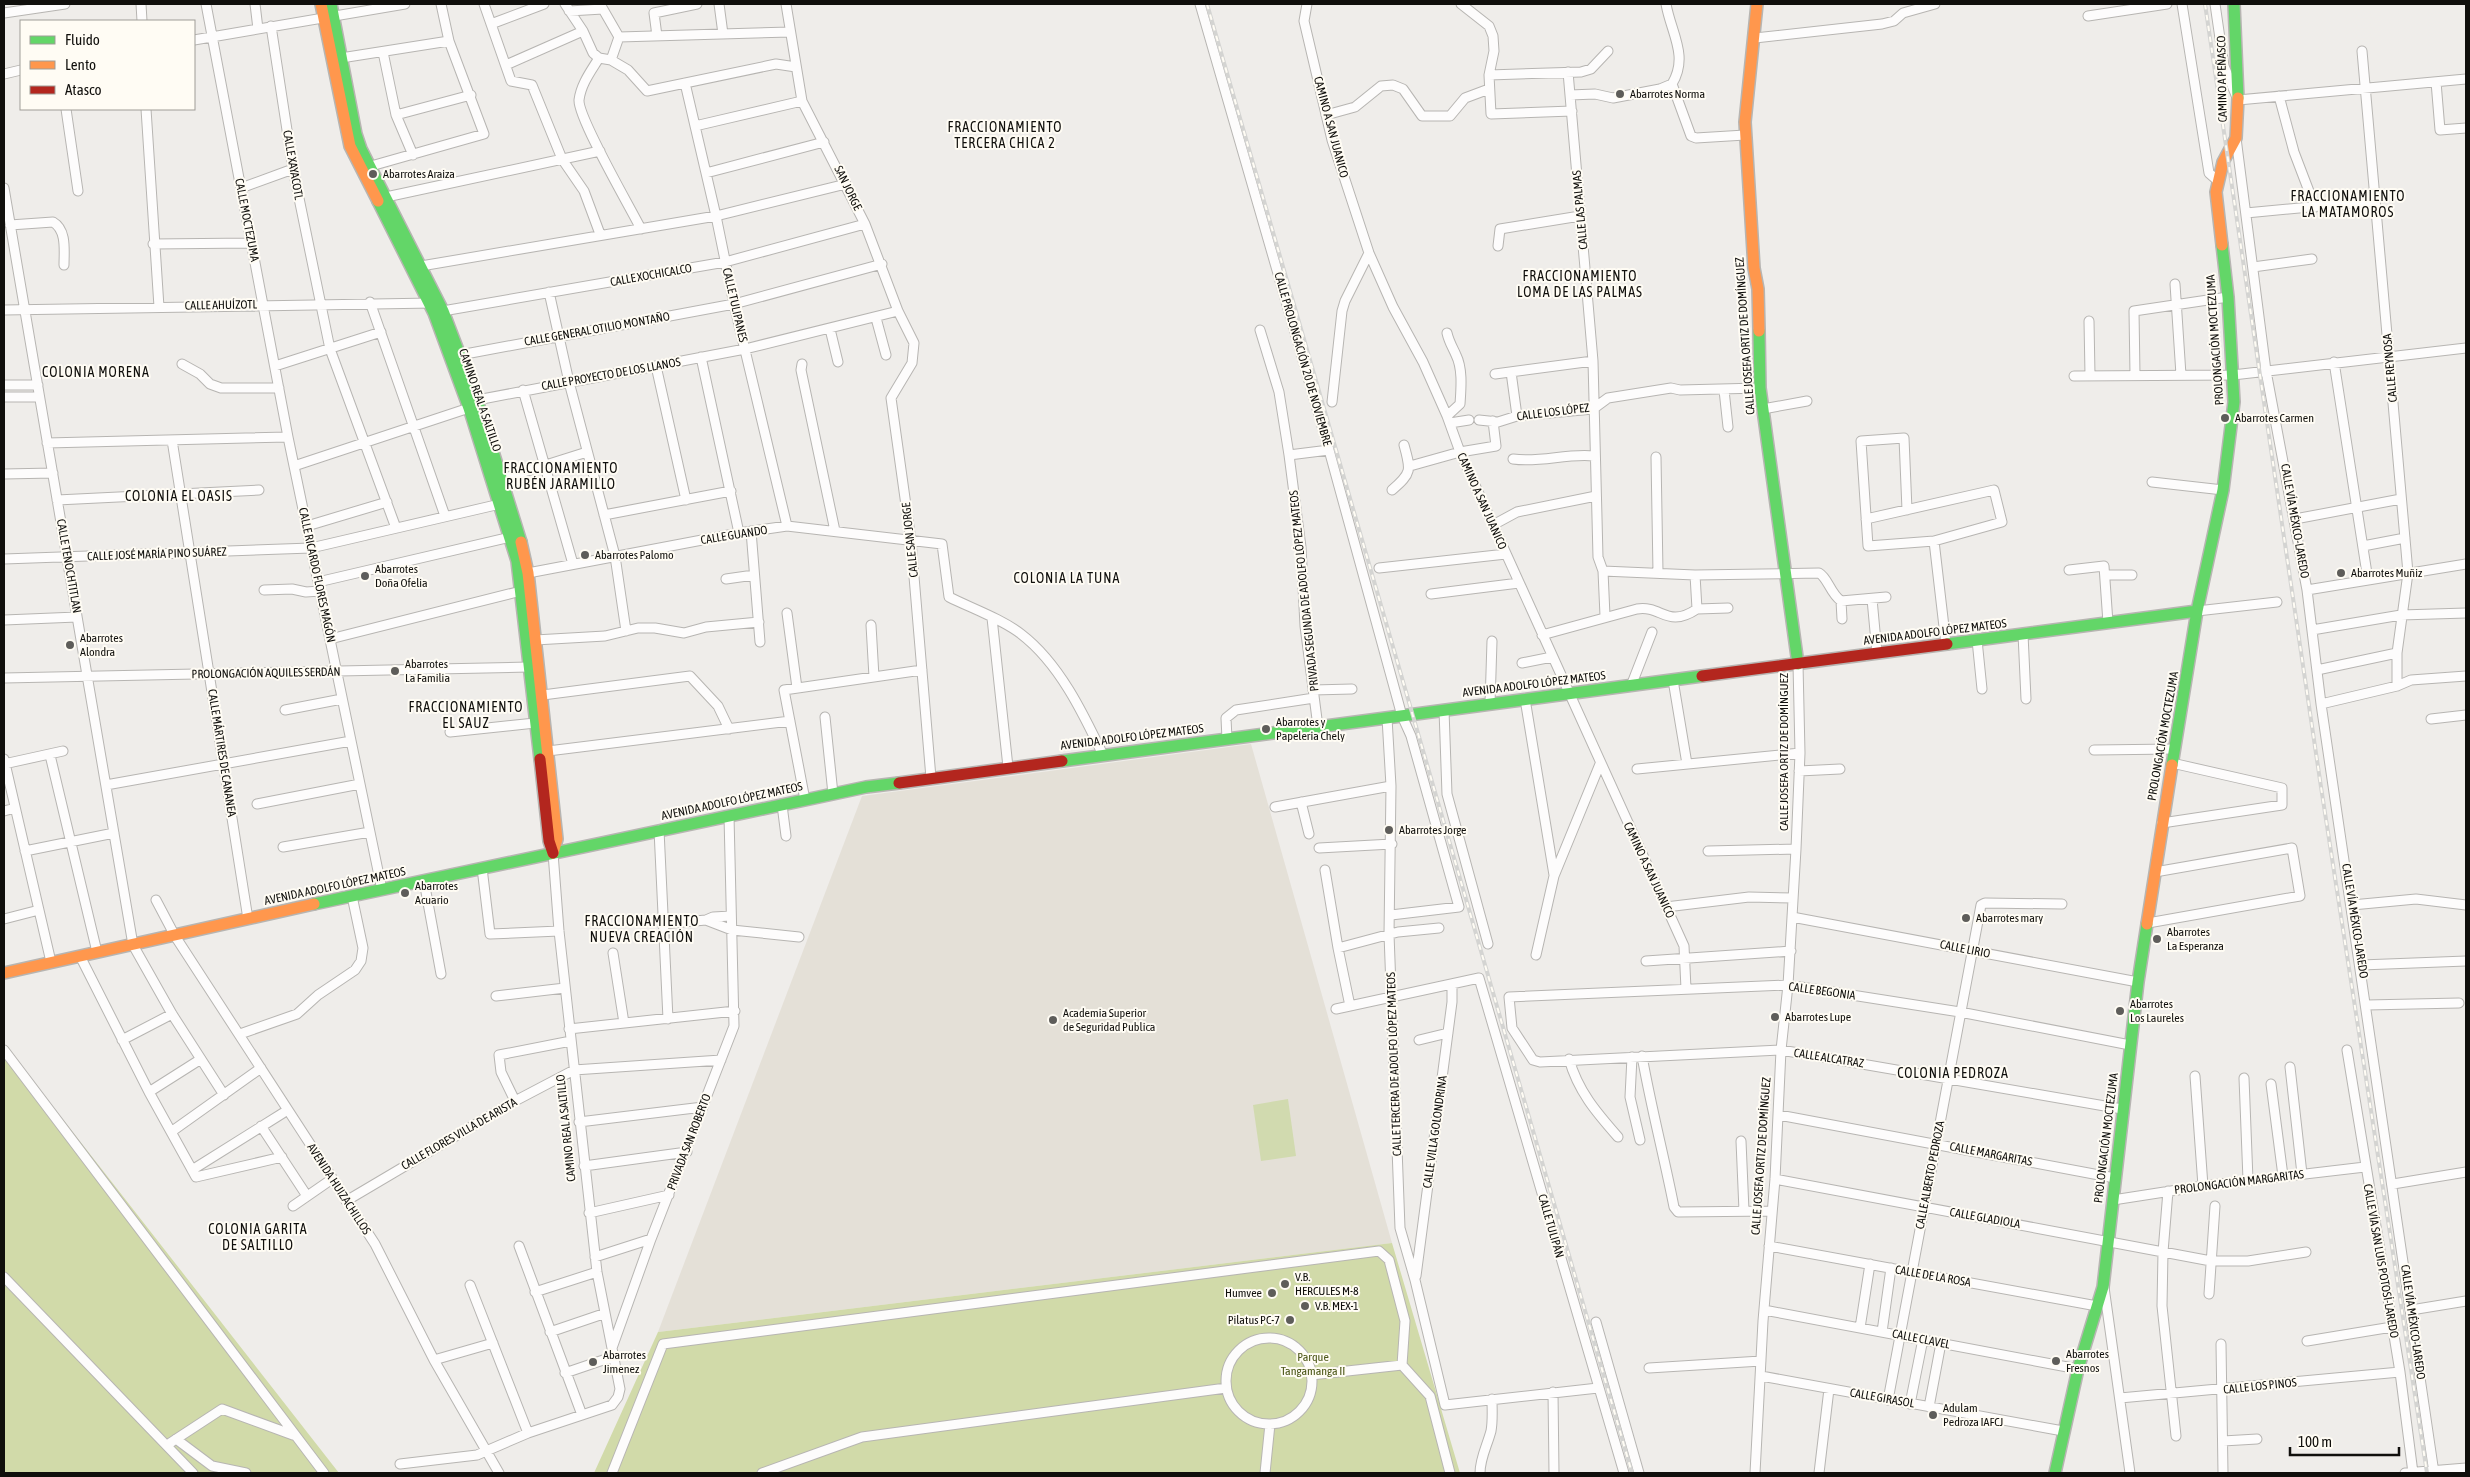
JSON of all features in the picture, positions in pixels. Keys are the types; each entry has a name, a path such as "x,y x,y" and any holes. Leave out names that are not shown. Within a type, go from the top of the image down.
{"street":[{"path":"4,13 65,4"},
{"path":"141,4 142,20"},
{"name":"CALLE MOCTEZUMA","path":"206,4 288,437"},
{"path":"254,4 258,28"},
{"name":"CAMINO REAL A SALTILLO","path":"321,4 329,12 365,168 386,197 416,266"},
{"path":"195,40 271,26 329,12 404,4"},
{"path":"365,168 484,134 449,40 441,4"},
{"path":"484,4 511,81 532,85 562,159 584,191 600,234"},
{"path":"491,24 544,4"},
{"path":"657,36 654,13 697,4"},
{"path":"719,4 723,34"},
{"path":"567,7 583,31 594,53 599,58 611,60 628,70 647,91 776,64 796,67 786,4"},
{"name":"CALLE PROLONGACIÓN 20 DE NOVIEMBRE","path":"1200,4 1329,450 1402,716"},
{"name":"CAMINO A SAN JUANICO","path":"1306,4 1304,21 1326,116 1369,253 1449,419 1460,452 1684,946 1686,989"},
{"path":"1460,4 1489,26 1493,36 1494,52 1489,75 1491,114 1572,111"},
{"path":"1570,95 1595,94 1613,98 1644,93 1672,84 1679,73 1681,62 1666,4"},
{"name":"CALLE JOSEFA ORTIZ DE DOMÍNGUEZ","path":"1755,1473 1764,1310 1779,1115 1781,1050 1794,898 1800,753 1798,664 1760,388 1758,289 1745,135 1747,86 1756,38 1757,4"},
{"path":"1756,38 1882,24 1894,20 1903,13 1935,4"},
{"path":"2088,16 2106,8 2167,4"},
{"name":"PROLONGACIÓN MOCTEZUMA","path":"2055,1473 2078,1369 2104,1287 2107,1240 2138,982 2174,749 2198,611 2223,490 2234,402 2228,297 2216,192 2217,180 2210,173 2182,4"},
{"path":"2215,4 2224,66 2238,100 2466,79"},
{"name":"CAMINO A PEÑASCO","path":"2217,180 2223,162 2236,138 2238,100 2234,4"},
{"path":"567,7 602,7 619,37 611,60"},
{"name":"CAMINO REAL A SALTILLO","path":"329,12 346,133 416,266 460,355 500,504 528,573 535,640 535,722 549,841 553,853 559,931 589,1213 603,1314 620,1389 618,1397 612,1405 582,1415"},
{"name":"CALLE XAYACOTL","path":"271,26 293,169 319,303 330,348 396,528"},
{"path":"506,65 583,31"},
{"path":"619,37 790,32"},
{"path":"341,58 449,40"},
{"name":"CALLE REYNOSA","path":"2362,50 2408,573 2397,653 2397,686"},
{"path":"1489,75 1581,72 1591,69 1608,51"},
{"path":"383,52 396,115 413,155"},
{"path":"599,58 583,84 579,106 600,152 641,229"},
{"name":"SAN JORGE","path":"796,67 802,101 865,224 882,264 898,312"},
{"path":"4,74 20,70"},
{"name":"CALLE LAS PALMAS","path":"1568,72 1593,361 1598,557 1603,571 1605,616"},
{"path":"2436,82 2440,130 2466,128"},
{"name":"CALLE TULIPANES","path":"685,83 734,304 787,526"},
{"path":"1672,84 1691,136 1745,135"},
{"path":"1326,116 1355,107 1382,86 1394,85 1403,89 1419,114 1426,117 1450,116 1464,98 1489,89"},
{"path":"396,115 471,95"},
{"path":"2279,96 2294,152 2315,207"},
{"path":"695,126 802,101"},
{"path":"66,110 78,191"},
{"path":"146,110 158,307"},
{"name":"CALLE VÍA MÉXICO-LAREDO","path":"2236,138 2266,371 2307,590 2321,704 2367,1005 2434,1472"},
{"path":"706,173 824,142"},
{"path":"386,197 600,152"},
{"path":"241,188 293,169"},
{"path":"416,266 716,216 846,184"},
{"name":"CALLE TENOCHTITLAN","path":"4,193 133,944 172,1014 224,1094"},
{"path":"2246,213 2375,201"},
{"path":"1498,246 1500,229 1580,216"},
{"path":"10,225 53,222 59,226 62,233 64,265"},
{"name":"CALLE XOCHICALCO","path":"437,307 549,292 725,262 865,224"},
{"path":"153,244 251,243"},
{"path":"1332,402 1342,311 1345,301 1369,253"},
{"path":"2253,267 2312,258"},
{"name":"CALLE GENERAL OTILIO MONTAÑO","path":"460,355 734,304 882,264"},
{"path":"2175,284 2181,375"},
{"path":"549,292 569,382 616,556 626,631"},
{"path":"2135,376 2134,311 2228,297"},
{"path":"370,302 445,516"},
{"name":"CALLE AHUÍZOTL","path":"4,310 370,302 437,307"},
{"name":"CAMINO REAL A SALTILLO","path":"437,307 502,479 514,536 528,667 548,751 557,840 553,853"},
{"name":"CALLE PROYECTO DE LOS LLANOS","path":"294,466 365,443 473,404 523,390 745,349 898,312"},
{"name":"CALLE SAN JORGE","path":"898,312 914,343 912,364 891,398 911,541 930,778"},
{"path":"876,318 886,354"},
{"path":"2089,321 2090,376"},
{"path":"830,329 838,362"},
{"name":"PRIVADA SEGUNDA DE ADOLFO LÓPEZ MATEOS","path":"1260,330 1279,392 1289,455 1301,547 1305,626 1318,727"},
{"path":"275,366 381,332"},
{"path":"1447,334 1450,347 1457,356 1461,389 1460,404 1449,419"},
{"path":"2074,376 2233,375 2466,348"},
{"path":"701,357 740,533"},
{"path":"1495,374 1593,361"},
{"path":"2334,362 2368,580"},
{"path":"182,364 200,374 210,384 221,388 279,388"},
{"path":"802,364 801,370 835,531"},
{"path":"656,366 686,500"},
{"path":"1511,372 1517,416"},
{"path":"4,385 38,385"},
{"name":"CALLE LOS LÓPEZ","path":"1479,420 1498,422 1517,416 1594,408 1608,398 1671,388 1680,390 1724,390 1760,388"},
{"path":"523,390 574,564"},
{"path":"1724,390 1728,427"},
{"path":"4,397 40,397"},
{"path":"1764,409 1807,401"},
{"path":"1449,419 1468,420"},
{"path":"1410,466 1460,452 1496,446 1493,421"},
{"path":"47,444 288,437"},
{"name":"CALLE RICARDO FLORES MAGÓN","path":"288,437 382,890"},
{"path":"1866,519 1907,510 1994,490 2002,522 1934,542 1868,546 1866,519 1861,441 1904,438 1907,510"},
{"name":"CALLE MÁRTIRES DE CANANEA","path":"172,440 248,919"},
{"path":"1392,490 1407,477 1410,466 1404,445"},
{"path":"1289,455 1329,450"},
{"path":"502,479 588,452"},
{"path":"1513,459 1528,461 1566,456 1594,456"},
{"path":"1656,457 1658,572"},
{"path":"4,474 52,473"},
{"path":"2152,482 2223,490"},
{"path":"57,500 259,490"},
{"path":"604,515 731,491"},
{"path":"1493,525 1517,512 1596,496"},
{"path":"2295,519 2401,499"},
{"path":"306,526 387,502"},
{"name":"CALLE JOSÉ MARÍA PINO SUÁREZ","path":"4,560 67,556 311,548 500,504"},
{"name":"CALLE GUANDO","path":"528,573 751,531 787,526 942,544 949,597 992,618"},
{"path":"751,531 760,642"},
{"path":"264,590 292,589 306,592 319,586 514,536"},
{"path":"2363,546 2404,538"},
{"path":"1934,542 1946,644"},
{"path":"1379,568 1506,554"},
{"path":"2307,590 2466,564"},
{"path":"2069,570 2104,566 2108,623"},
{"path":"1603,571 1695,575 1785,572 1822,575 1833,595 1840,601 1842,619"},
{"path":"726,579 754,575"},
{"path":"1695,575 1697,608"},
{"path":"2105,575 2132,575"},
{"path":"1430,594 1519,582"},
{"path":"330,639 521,591"},
{"path":"1840,601 1886,597"},
{"path":"1872,598 1877,653"},
{"name":"AVENIDA ADOLFO LÓPEZ MATEOS","path":"4,970 175,936 659,830 833,794 930,778 2277,602"},
{"path":"1542,635 1605,616 1643,608 1666,617 1677,618 1697,608 1728,608"},
{"path":"787,613 797,688"},
{"path":"2312,630 2401,615 2466,613"},
{"path":"4,620 77,617"},
{"path":"992,618 1021,634 1050,664 1083,714 1103,755"},
{"path":"992,618 1008,767"},
{"path":"535,640 605,636 626,631 655,628 684,633 706,627 759,622"},
{"path":"871,625 874,677"},
{"path":"1630,686 1652,632"},
{"path":"2023,634 2026,699"},
{"path":"1977,640 1982,689"},
{"path":"1490,704 1492,642"},
{"path":"2317,670 2397,653"},
{"path":"1522,663 1552,657"},
{"name":"PROLONGACIÓN AQUILES SERDÁN","path":"4,678 528,667"},
{"path":"805,800 784,690 922,670"},
{"path":"536,696 690,676 718,706 729,729"},
{"path":"2321,704 2397,686 2412,680 2466,676"},
{"path":"1673,680 1687,764"},
{"path":"1227,739 1226,718 1236,710 1314,694 1352,689"},
{"path":"285,710 342,699"},
{"path":"1526,700 1554,876"},
{"path":"1444,710 1447,794 1488,944"},
{"path":"2431,719 2466,715"},
{"path":"1391,915 1459,907 1410,736 1402,716"},
{"path":"825,717 833,794"},
{"name":"CALLE TERCERA DE ADOLFO LÓPEZ MATEOS","path":"1386,718 1391,786 1390,934 1400,1228 1415,1280 1445,1405 1492,1399"},
{"path":"450,732 535,722"},
{"path":"548,751 790,722"},
{"path":"106,785 351,741"},
{"path":"2094,750 2174,749"},
{"path":"51,962 4,762 50,755 62,751"},
{"path":"1637,769 1800,753"},
{"path":"50,755 97,952"},
{"path":"2162,823 2282,805 2282,788 2172,763"},
{"path":"1536,955 1554,876 1600,764"},
{"path":"1799,771 1840,769"},
{"path":"257,804 360,784"},
{"path":"1275,807 1391,786"},
{"path":"1301,802 1309,834"},
{"path":"782,805 786,836"},
{"path":"4,811 15,808"},
{"name":"PRIVADA SAN ROBERTO","path":"613,1352 651,1239 687,1152 734,1026 729,816"},
{"path":"659,830 668,1019"},
{"path":"283,847 370,832"},
{"path":"25,851 114,833"},
{"path":"1319,848 1392,844"},
{"path":"2148,923 2300,896 2292,848 2155,872"},
{"path":"1708,851 1796,849"},
{"path":"482,868 490,934 559,931"},
{"path":"1325,870 1350,1006"},
{"path":"424,881 440,974"},
{"path":"240,1034 297,1014 318,995 355,970 361,961 363,948 352,896"},
{"path":"1666,907 1749,898 1794,898"},
{"path":"2352,905 2416,899 2466,905"},
{"name":"AVENIDA HUIZACHILLOS","path":"156,900 175,936 375,1244 434,1360 499,1473"},
{"name":"CALLE ALBERTO PEDROZA","path":"1888,1400 1981,905 1985,903 2062,904"},
{"path":"4,919 39,910"},
{"path":"662,924 731,916"},
{"name":"CALLE LIRIO","path":"1792,917 2138,982"},
{"path":"706,920 732,930 799,937"},
{"path":"1338,948 1390,934 1439,928"},
{"path":"1646,961 1790,951"},
{"path":"613,953 624,1023"},
{"path":"80,956 149,1092 194,1174"},
{"path":"2361,965 2466,961"},
{"name":"CALLE TULIPÁN","path":"1452,984 1479,978 1624,1473"},
{"path":"1336,1009 1452,984"},
{"name":"CALLE VILLA GOLONDRINA","path":"1415,1280 1452,1002 1452,984"},
{"name":"CALLE BEGONIA","path":"1532,1060 1512,1028 1509,996 1788,985 1960,1012 2130,1046"},
{"path":"496,996 565,988"},
{"path":"2367,1005 2458,1003"},
{"path":"569,1029 734,1011"},
{"path":"122,1040 172,1014"},
{"path":"1419,1040 1448,1033"},
{"path":"515,1101 501,1072 499,1056 571,1041"},
{"path":"4,1050 324,1473"},
{"name":"CALLE ALCATRAZ","path":"1532,1060 1540,1062 1570,1059 1781,1050 1948,1077 2122,1109"},
{"name":"CALLE VÍA SAN LUIS POTOSÍ-LAREDO","path":"2347,1050 2400,1372 2413,1473"},
{"path":"1632,1056 1630,1097 1640,1140"},
{"path":"1642,1056 1651,1111 1659,1130 1674,1207 1678,1212 1772,1211"},
{"path":"149,1092 201,1059"},
{"path":"1570,1059 1574,1078 1588,1103 1618,1136"},
{"path":"574,1070 721,1060"},
{"path":"2290,1067 2302,1174"},
{"path":"171,1132 261,1068"},
{"name":"CALLE FLORES VILLA DE ARISTA","path":"346,1201 515,1101 574,1070"},
{"path":"2195,1076 2203,1186"},
{"path":"2244,1078 2248,1180"},
{"path":"2271,1084 2283,1176"},
{"path":"579,1122 703,1107"},
{"path":"194,1174 261,1126 283,1113"},
{"name":"CALLE MARGARITAS","path":"1779,1115 2115,1178"},
{"path":"261,1126 308,1196"},
{"path":"1741,1141 1744,1212"},
{"path":"584,1166 687,1152"},
{"path":"194,1174 282,1158"},
{"name":"PROLONGACIÓN MARGARITAS","path":"2112,1200 2248,1180 2366,1167"},
{"path":"2393,1184 2466,1172"},
{"path":"293,1206 332,1179"},
{"name":"CALLE GLADIOLA","path":"1775,1179 2211,1261 2248,1261 2306,1252"},
{"path":"2168,1191 2163,1252 2162,1306 2173,1393 2176,1436"},
{"path":"589,1213 669,1195"},
{"path":"2209,1294 2215,1206"},
{"path":"595,1257 651,1239"},
{"path":"400,1464 486,1452 528,1433 582,1415 519,1246"},
{"name":"CALLE DE LA ROSA","path":"1769,1246 2097,1306"},
{"path":"612,1473 663,1344 1379,1251 1389,1260 1405,1322 1402,1365 1430,1396 1450,1473"},
{"path":"1860,1328 1870,1264"},
{"path":"1882,1332 1891,1268"},
{"path":"535,1292 596,1272"},
{"path":"4,1277 193,1473"},
{"path":"470,1284 528,1433"},
{"path":"2104,1287 2130,1473"},
{"path":"2411,1310 2466,1301"},
{"name":"CALLE CLAVEL","path":"1764,1310 2078,1369"},
{"path":"550,1332 603,1314"},
{"path":"1596,1322 1639,1473"},
{"path":"2306,1341 2392,1327"},
{"path":"1262,1338 1278,1339 1292,1344 1309,1364 1311,1375 1310,1394 1304,1407 1292,1417 1270,1424 1255,1422 1242,1415 1232,1404 1226,1388 1228,1365 1236,1353 1248,1343 1262,1338"},
{"path":"1910,1404 1923,1339"},
{"path":"434,1360 493,1343"},
{"path":"1929,1407 1941,1343"},
{"path":"2221,1344 2223,1473"},
{"path":"565,1373 613,1352"},
{"path":"1649,1368 1761,1360"},
{"path":"1311,1375 1402,1365"},
{"name":"CALLE LOS PINOS","path":"2120,1398 2400,1372"},
{"name":"CALLE GIRASOL","path":"1760,1376 2063,1431"},
{"path":"762,1473 862,1437 1226,1388"},
{"path":"1480,1473 1493,1416 1492,1399 1598,1388"},
{"path":"1819,1473 1828,1389"},
{"path":"1553,1392 1554,1473"},
{"path":"166,1446 222,1409 294,1435"},
{"path":"1264,1473 1270,1424"},
{"path":"176,1439 212,1466 246,1473"},
{"path":"2223,1441 2256,1439"},
{"path":"2405,1473 2466,1468"}],"shaded area":[{"name":"Academia Superior de Seguridad Publica","path":"1251,744 1392,1243 658,1332 862,796"}],"green space":[{"path":"4,1044 339,1473 4,1473"},
{"path":"1288,1099 1296,1156 1261,1161 1253,1105"},
{"name":"Parque Tangamanga II","path":"1392,1243 1460,1473 594,1473 658,1332"}],"railway":[{"path":"1207,4 1632,1473"},
{"path":"2205,4 2321,787 2427,1473"}],"traffic: fast":[{"path":"331,4 356,134 361,149 443,311 477,400 521,542"},
{"path":"2234,4 2238,98"},
{"path":"378,201 434,313 469,408 517,561 540,759"},
{"path":"2172,765 2197,611 2223,490 2234,402 2228,297 2222,245"},
{"path":"1759,331 1760,388 1798,664"},
{"path":"1947,644 2197,611"},
{"path":"1062,761 1702,676"},
{"path":"314,904 866,787 899,783"},
{"path":"2055,1473 2078,1369 2103,1287 2138,982 2147,924"}],"traffic: slow":[{"path":"321,4 350,146 378,201"},
{"path":"1757,4 1745,122 1754,268 1758,289 1759,331"},
{"path":"2222,245 2216,192 2223,162 2236,138 2238,98"},
{"path":"521,542 528,573 557,839 553,853"},
{"path":"2147,924 2172,765"},
{"path":"4,973 314,904"}],"traffic: jam":[{"path":"1702,676 1947,644"},
{"path":"540,759 549,841 553,853"},
{"path":"899,783 1062,761"}],"place":[{"name":"Abarrotes Norma","path":"1620,94"},
{"name":"Abarrotes Araiza","path":"373,174"},
{"name":"Abarrotes Carmen","path":"2225,418"},
{"name":"Abarrotes Palomo","path":"585,555"},
{"name":"Abarrotes Muñiz","path":"2341,573"},
{"name":"Abarrotes Doña Ofelia","path":"365,576"},
{"name":"Abarrotes Alondra","path":"70,645"},
{"name":"Abarrotes La Familia","path":"395,671"},
{"name":"Abarrotes y Papeleria Chely","path":"1266,729"},
{"name":"Abarrotes Jorge","path":"1389,830"},
{"name":"Abarrotes Acuario","path":"405,893"},
{"name":"Abarrotes mary","path":"1966,918"},
{"name":"Abarrotes La Esperanza","path":"2157,939"},
{"name":"Abarrotes Los Laureles","path":"2120,1011"},
{"name":"Abarrotes Lupe","path":"1775,1017"},
{"name":"Academia Superior de Seguridad Publica","path":"1053,1020"},
{"name":"V.B. HERCULES M-8","path":"1285,1284"},
{"name":"Humvee","path":"1272,1293"},
{"name":"V.B. MEX-1","path":"1305,1306"},
{"name":"Pilatus PC-7","path":"1290,1320"},
{"name":"Abarrotes Fresnos","path":"2056,1361"},
{"name":"Abarrotes Jimenez","path":"593,1362"},
{"name":"Adulam Pedroza IAFCJ","path":"1933,1415"}],"district":[{"name":"FRACCIONAMIENTO TERCERA CHICA 2","path":"1005,136"},
{"name":"FRACCIONAMIENTO LA MATAMOROS","path":"2348,204"},
{"name":"FRACCIONAMIENTO LOMA DE LAS PALMAS","path":"1580,284"},
{"name":"COLONIA MORENA","path":"96,372"},
{"name":"FRACCIONAMIENTO RUBÉN JARAMILLO","path":"561,476"},
{"name":"COLONIA EL OASIS","path":"179,496"},
{"name":"COLONIA LA TUNA","path":"1067,578"},
{"name":"FRACCIONAMIENTO EL SAUZ","path":"466,716"},
{"name":"FRACCIONAMIENTO NUEVA CREACIÓN","path":"642,930"},
{"name":"COLONIA PEDROZA","path":"1953,1073"},
{"name":"COLONIA GARITA DE SALTILLO","path":"258,1238"}]}
